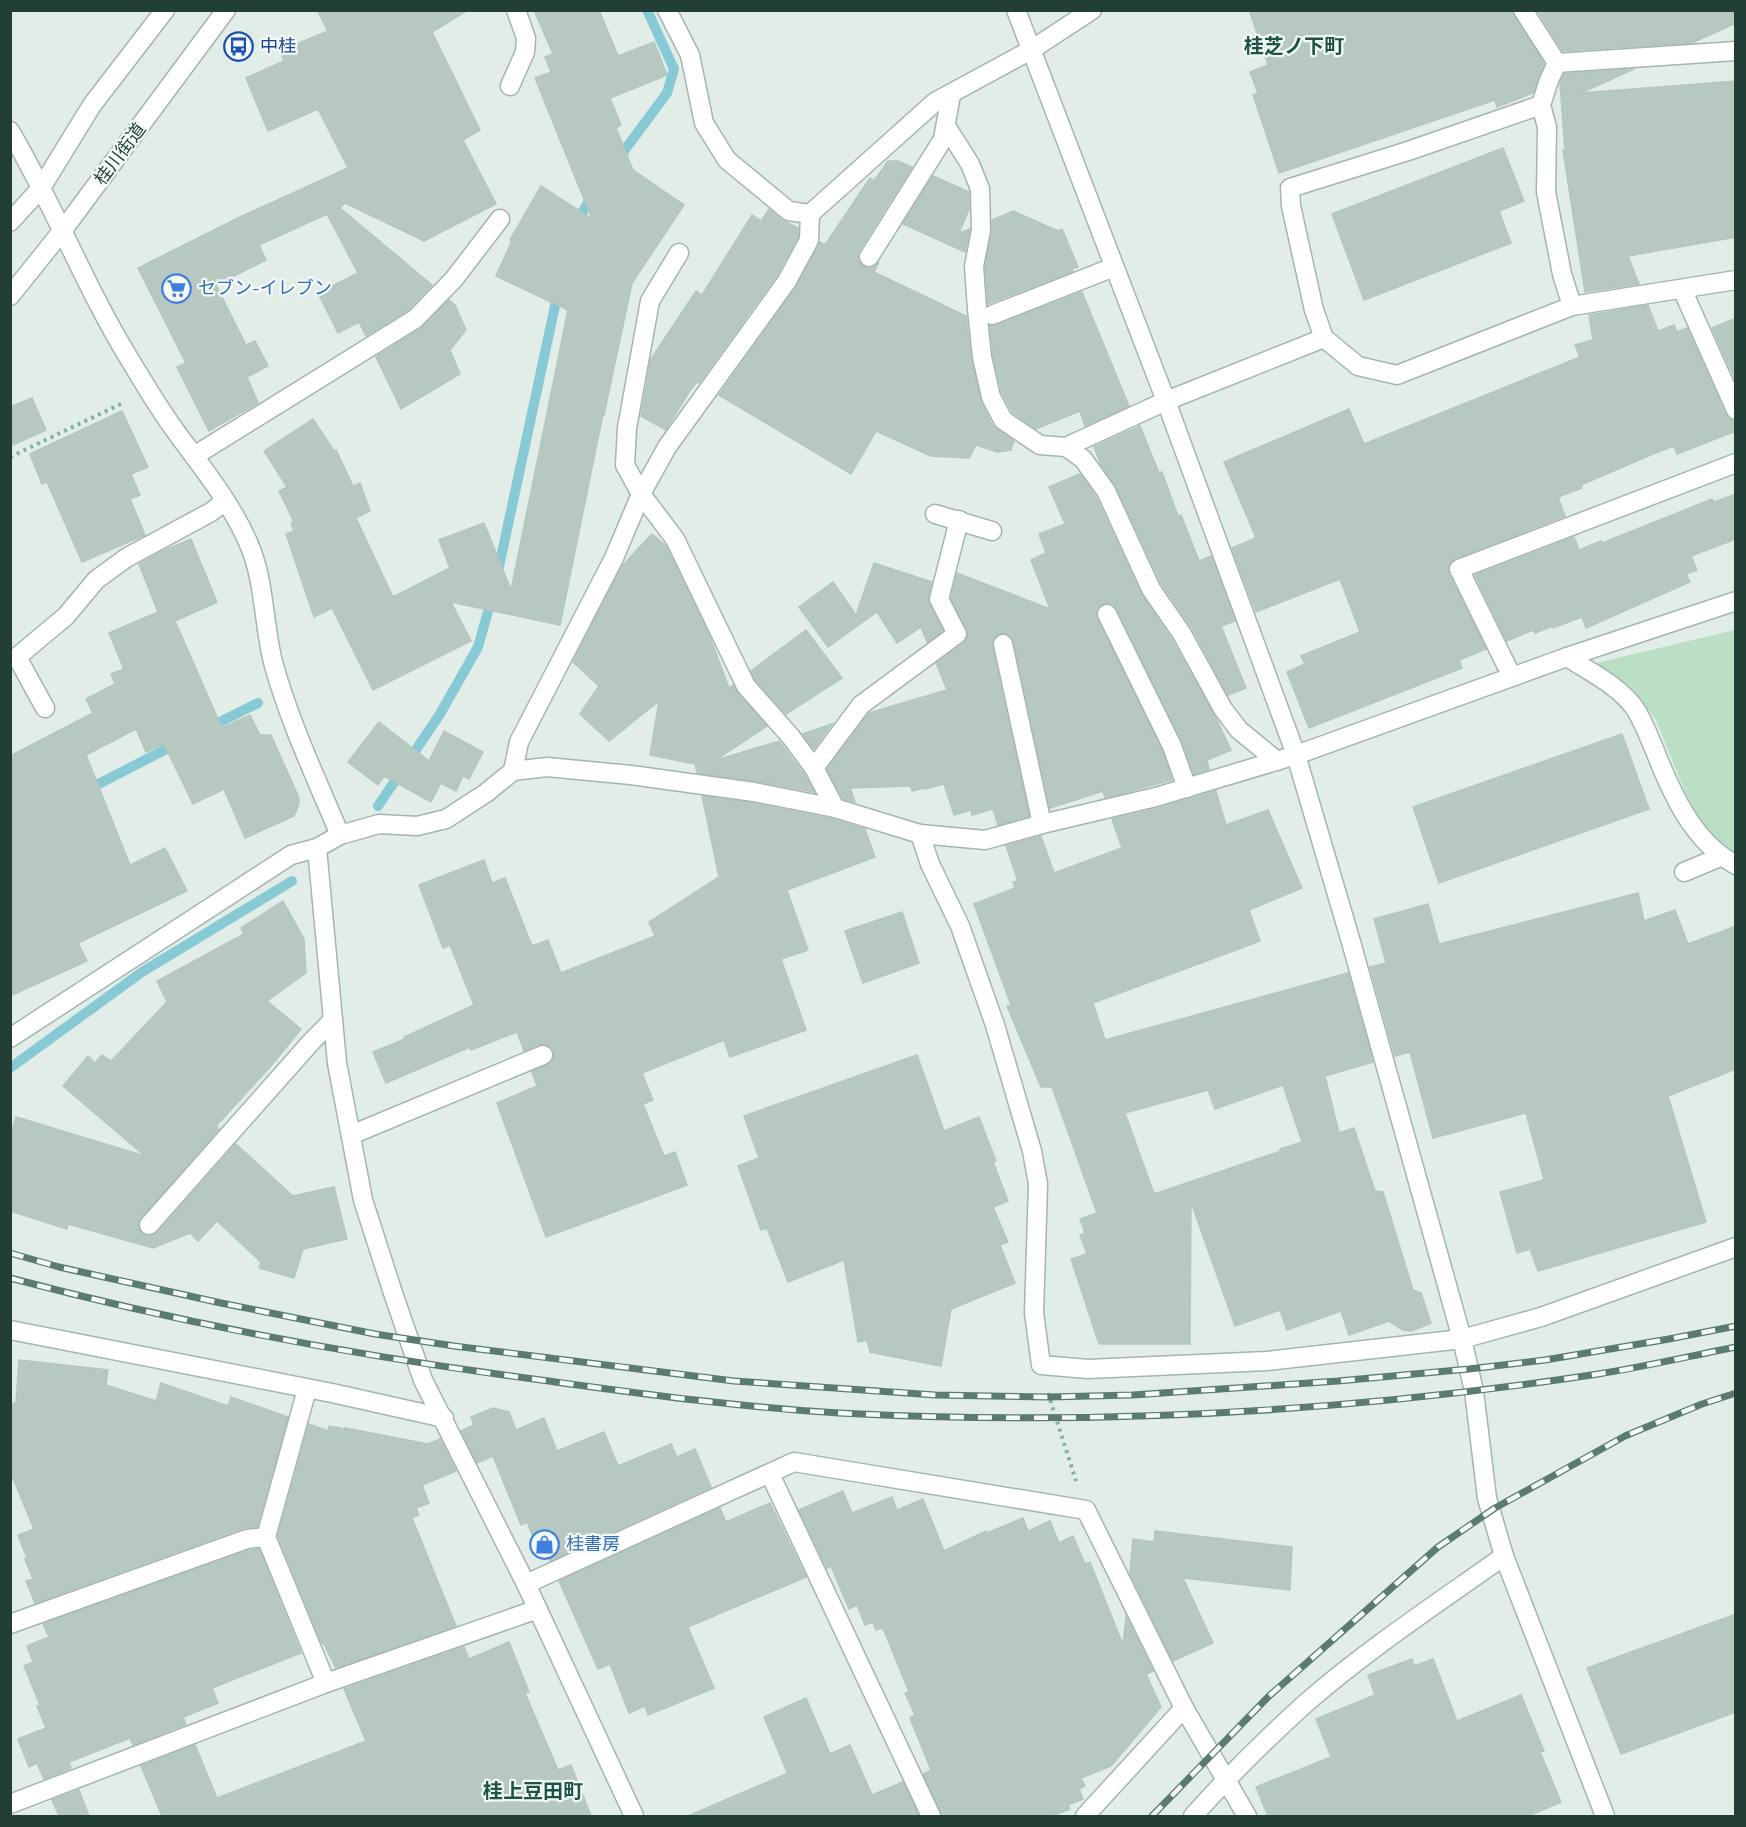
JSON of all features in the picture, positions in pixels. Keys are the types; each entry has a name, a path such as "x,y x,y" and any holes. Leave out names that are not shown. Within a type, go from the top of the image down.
{"street":[{"path":"10,222 41,188 92,105 165,10"},
{"name":"桂川街道","path":"10,296 63,231 226,10"},
{"path":"510,86 525,52 526,38 516,10"},
{"path":"667,10 690,56 704,123 727,160 789,211 810,213"},
{"path":"1016,10 1166,401 1296,755 1462,1339 1474,1390 1487,1498 1504,1556 1605,1816"},
{"path":"513,771 519,742 614,558 641,494 667,447 787,280 809,240 810,213 935,102 1031,50 1092,10"},
{"path":"1523,10 1557,63"},
{"path":"1557,63 1736,51"},
{"path":"1557,63 1541,105 1547,127 1546,192 1562,274 1572,306"},
{"path":"869,257 944,139 951,95"},
{"path":"1541,105 1290,188 1290,206 1314,310 1324,338 1358,366 1397,375 1572,306 1736,280"},
{"path":"946,126 970,164 980,189 981,230 974,266 982,357 991,397 1003,420 1040,445 1066,447 1166,401 1324,338"},
{"path":"10,131 123,349 172,427 235,514 249,545 259,577 273,661 303,748 340,835"},
{"path":"194,456 415,319 454,279 500,219"},
{"path":"679,253 650,301 627,428 625,465 641,494 675,539 746,686 791,737 814,768 835,808"},
{"path":"992,315 1114,267"},
{"path":"1682,289 1736,410"},
{"path":"1066,447 1083,459 1106,490 1150,589 1193,653 1223,709 1239,730 1277,761"},
{"path":"1512,677 1459,569 1736,463"},
{"path":"45,708 17,657 66,616 96,580 126,558 211,512 225,501"},
{"path":"934,514 992,531"},
{"path":"814,768 861,705 957,634 939,598 959,520"},
{"path":"10,1038 291,855 316,848 340,835 379,824 417,826 446,819 486,793 513,771 548,767 754,792 835,808 920,834 985,840 1187,788 1296,755 1567,657 1736,601"},
{"path":"1107,614 1172,746 1187,788"},
{"path":"1003,644 1042,824"},
{"path":"1567,657 1620,692 1635,708 1683,814 1728,861"},
{"path":"920,834 930,864 964,937 995,1024 1032,1151 1038,1184 1034,1313 1041,1365 1088,1369 1267,1361 1462,1339 1541,1317 1736,1247"},
{"path":"316,848 337,1063 363,1200 393,1293 423,1380 526,1584 634,1816"},
{"path":"1683,872 1728,861"},
{"path":"149,1225 333,1020"},
{"path":"351,1135 543,1055"},
{"path":"10,1330 332,1393 444,1418"},
{"path":"307,1389 266,1537 326,1683"},
{"path":"526,1584 794,1462 1086,1510 1184,1708 1247,1816"},
{"path":"770,1474 931,1816"},
{"path":"10,1624 247,1539 266,1537"},
{"path":"1193,1816 1225,1780 1307,1702 1386,1640 1504,1556"},
{"path":"10,1804 326,1683 538,1609"},
{"path":"1085,1816 1184,1708"}],"path":[{"path":"10,457 150,390"},
{"path":"1055,1417 1086,1510"}],"green space":[{"path":"1735,630 1735,855 1719,845 1693,812 1656,720 1630,687 1592,669 1596,663"}],"building":[{"path":"317,10 468,10 432,32 480,130 463,140 496,204 424,241 345,203 340,208 432,285 408,310 366,336 359,322 338,333 318,293 358,273 327,214 259,245 266,260 216,285 246,345 255,341 268,366 247,377 258,403 209,431 177,367 186,363 138,268 244,215 348,168 318,109 268,131 246,78 284,61 280,51 328,31"},
{"path":"534,10 599,10 618,56 654,42 667,75 610,98 621,125 616,128 633,170 684,205 632,283 560,625 451,602 471,641 373,690 332,608 314,617 286,534 294,531 291,523 294,522 279,491 287,487 264,451 313,419 334,451 336,450 353,486 360,483 370,511 356,518 393,597 450,568 439,540 484,523 511,590 568,310 496,276 512,241 510,240 541,186 592,219 535,78 551,72 545,57 553,54"},
{"path":"1249,10 1512,10 1544,64 1533,93 1497,107 1495,100 1279,173 1253,95 1258,93 1250,72 1268,65"},
{"path":"1537,10 1736,10 1736,23 1692,43 1563,51"},
{"path":"1634,69 1581,93 1736,81 1736,237 1628,256 1639,284 1585,292 1563,150 1565,150 1560,84 1564,74"},
{"path":"1503,148 1524,201 1499,211 1511,243 1364,300 1332,214"},
{"path":"888,161 898,161 912,167 859,251 859,262 869,268 875,267 879,262 874,272 966,316 971,359 981,402 993,426 1014,441 1011,450 997,452 976,445 969,458 931,456 876,431 851,474 719,395 796,287 820,242 825,245 870,178 874,181"},
{"path":"933,176 969,192 969,209 959,233 970,229 965,252 903,224"},
{"path":"769,209 782,220 798,228 798,237 777,275 699,383 697,382 689,392 666,430 641,416 651,359 696,291 702,295 752,215 761,221"},
{"path":"1013,211 1058,231 1062,229 1078,267 988,304 985,267 992,220"},
{"path":"1082,292 1129,406 1085,426 1080,411 1036,429 1012,412 1002,393 993,355 990,326"},
{"path":"449,300 455,305 466,330 450,350 460,374 401,409 376,357 421,328"},
{"path":"1648,305 1658,331 1674,325 1677,332 1687,328 1726,415 1736,421 1736,431 1677,454 1674,446 1581,485 1582,488 1558,497 1565,516 1454,559 1448,567 1449,574 1486,649 1459,660 1462,668 1309,728 1287,672 1305,664 1301,656 1360,632 1340,579 1256,612 1232,548 1256,538 1224,462 1349,409 1364,444 1580,357 1575,345 1593,340 1589,315"},
{"path":"1736,318 1736,381 1712,328"},
{"path":"32,398 46,430 10,446 10,407"},
{"path":"122,411 148,467 131,474 140,495 130,499 145,535 82,562 47,482 42,484 30,454"},
{"path":"1140,426 1159,473 1162,472 1178,516 1181,515 1199,561 1211,556 1235,621 1221,626 1246,688 1228,695 1192,628 1161,583 1116,486 1101,465 1094,447"},
{"path":"1080,474 1096,497 1141,594 1172,640 1217,720 1231,750 1207,760 1209,769 1194,774 1182,741 1117,609 1113,604 1107,603 1097,608 1097,619 1162,750 1172,780 1105,798 1103,791 1050,808 1014,642 1011,636 1001,633 995,636 992,646 1029,816 998,825 993,809 972,815 971,810 954,815 944,784 912,791 911,786 850,788 855,802 843,799 827,769 869,713 947,690 936,663 964,643 968,634 951,598 957,573 1050,609 1031,560 1046,553 1039,534 1065,524 1049,487"},
{"path":"1736,494 1736,539 1691,556 1697,570 1686,574 1690,582 1586,628 1582,617 1535,633 1533,630 1507,641 1475,575 1574,537 1579,550 1601,541 1602,543 1712,499 1714,502"},
{"path":"652,534 666,546 710,637 729,688 733,685 767,726 720,759 779,741 804,774 814,792 697,773 695,764 650,755 659,701 609,741 580,714 599,686 573,662 622,566"},
{"path":"191,539 217,602 175,621 222,728 250,715 260,735 271,735 299,798 299,804 294,816 245,838 224,789 193,804 164,744 146,752 136,729 86,755 130,865 165,848 187,891 78,943 87,961 10,996 10,756 93,713 86,699 115,684 111,674 124,669 109,633 158,612 139,564"},
{"path":"874,563 932,582 928,596 929,603 943,631 927,642 921,627 897,643 877,612 828,647 799,607 833,582 856,615"},
{"path":"806,630 842,678 786,714 755,680 751,671"},
{"path":"379,722 429,761 444,731 483,752 469,779 463,776 456,791 441,783 431,802 384,776 378,785 348,762"},
{"path":"832,724 814,749 802,734"},
{"path":"1622,734 1649,809 1439,883 1413,807"},
{"path":"1216,791 1226,825 1268,810 1302,888 1249,910 1260,941 1093,1003 1105,1040 1348,973 1373,1062 1325,1076 1339,1133 1354,1128 1375,1191 1383,1192 1413,1290 1421,1293 1431,1323 1412,1331 1403,1330 1389,1321 1349,1335 1341,1311 1287,1330 1280,1310 1235,1326 1191,1202 1190,1344 1099,1344 1071,1259 1087,1254 1080,1235 1085,1233 1080,1219 1097,1213 1052,1087 1041,1087 1007,1006 1011,1005 974,904 1015,888 1013,882 1018,881 1006,846 1041,836 1054,873 1122,848 1112,819","holes":["1283,1085 1302,1142 1154,1194 1125,1113 1208,1090 1215,1109"]},
{"path":"702,796 752,803 832,819 865,829 875,857 787,890 808,950 781,959 806,1030 730,1057 724,1040 642,1073 653,1100 643,1104 664,1156 675,1152 687,1185 546,1237 497,1103 537,1086 532,1072 552,1061 554,1051 550,1046 539,1044 524,1051 517,1032 471,1050 470,1047 386,1083 373,1052 474,1005 450,945 443,948 419,885 484,860 492,883 505,878 532,946 548,940 561,973 655,936 649,922 719,877"},
{"path":"1638,893 1644,921 1675,910 1688,944 1736,926 1736,1069 1668,1096 1706,1222 1538,1271 1530,1249 1517,1253 1500,1192 1544,1180 1526,1113 1433,1138 1410,1052 1395,1056 1370,967 1386,963 1374,919 1428,904 1439,944"},
{"path":"283,901 304,939 306,973 267,1001 301,1029 216,1126 219,1129 141,1218 138,1228 146,1236 157,1233 236,1144 293,1196 334,1187 347,1239 303,1249 294,1278 259,1268 261,1262 217,1221 198,1241 190,1233 153,1248 68,1224 67,1229 10,1211 10,1137 16,1117 145,1156 63,1086 88,1056 95,1063 102,1055 111,1061 167,1002 157,981 244,934 241,928"},
{"path":"902,912 919,963 863,983 845,931"},
{"path":"917,1055 944,1131 979,1117 1008,1201 993,1207 1008,1242 1000,1245 1015,1283 951,1309 941,1366 870,1352 867,1340 858,1342 844,1260 788,1282 767,1228 761,1230 738,1166 759,1158 744,1116"},
{"path":"19,1360 108,1370 106,1385 156,1401 161,1383 228,1406 231,1397 288,1417 257,1527 243,1528 35,1603 26,1581 33,1579 18,1535 34,1529 10,1471 10,1404 16,1403"},
{"path":"493,1408 509,1412 516,1430 544,1418 557,1451 604,1432 618,1466 671,1444 677,1457 695,1449 711,1487 550,1561 546,1552 540,1554 527,1522 521,1525 493,1456 477,1463 461,1431 474,1425 471,1417"},
{"path":"309,1424 328,1431 329,1426 345,1428 428,1444 440,1439 456,1471 422,1485 429,1503 416,1508 419,1515 412,1518 456,1626 336,1668 322,1644 278,1536"},
{"path":"843,1491 852,1513 892,1497 897,1510 923,1499 944,1551 986,1531 987,1533 1023,1518 1028,1531 1050,1521 1059,1543 1073,1536 1085,1564 1090,1562 1123,1645 1126,1616 1153,1671 1146,1674 1161,1707 1111,1766 1081,1778 1085,1786 1079,1789 1083,1799 1068,1805 1070,1809 1052,1816 942,1816 923,1774 931,1770 910,1718 915,1715 905,1693 909,1692 883,1628 876,1630 873,1622 865,1625 857,1605 849,1609 831,1566 827,1568 799,1510"},
{"path":"770,1503 806,1577 688,1627 714,1688 648,1715 645,1706 629,1713 610,1664 598,1669 559,1581 720,1508 726,1522"},
{"path":"1155,1531 1292,1547 1290,1590 1183,1578 1213,1643 1173,1661 1130,1573 1133,1539 1154,1542"},
{"path":"259,1549 301,1653 212,1688 218,1703 183,1717 186,1724 133,1745 130,1738 69,1762 71,1768 44,1779 37,1763 29,1767 18,1739 46,1728 37,1706 40,1705 24,1666 33,1662 27,1646 49,1637 43,1624 250,1550"},
{"path":"1736,1614 1736,1712 1621,1754 1587,1668"},
{"path":"509,1642 529,1692 525,1693 558,1770 571,1765 591,1816 162,1816 141,1766 195,1745 217,1798 366,1741 344,1689 464,1647 469,1659"},
{"path":"1412,1659 1414,1666 1433,1659 1457,1721 1521,1695 1544,1751 1540,1752 1561,1802 1528,1816 1268,1816 1256,1787 1331,1757 1316,1719 1375,1695 1368,1675"},
{"path":"806,1698 830,1754 850,1745 872,1795 903,1782 919,1816 688,1816 786,1774 764,1717"},
{"path":"79,1790 89,1816 59,1816 52,1800"}],"waterway":[{"path":"618,159 667,93 674,69 647,10"},
{"path":"575,225 593,194"},
{"path":"497,576 558,292"},
{"path":"378,806 440,714 478,647 492,597"},
{"path":"208,728 258,703"},
{"path":"85,791 178,743"},
{"path":"10,1068 142,972 292,881"}],"railway":[{"path":"10,1253 59,1267 221,1303 375,1334 734,1381 935,1395 1049,1397 1133,1395 1338,1381 1545,1360 1736,1326"},
{"path":"10,1278 138,1309 266,1336 461,1369 760,1407 934,1417 1029,1418 1220,1413 1410,1398 1598,1374 1736,1347"},
{"path":"1152,1816 1269,1696 1438,1547 1495,1508 1625,1436 1702,1404 1736,1393"}],"place":[{"name":"中桂","path":"239,46"},
{"name":"セブン-イレブン","path":"177,288"},
{"name":"桂書房","path":"545,1544"}],"district":[{"name":"桂芝ノ下町","path":"1294,46"},
{"name":"桂上豆田町","path":"533,1791"}]}
